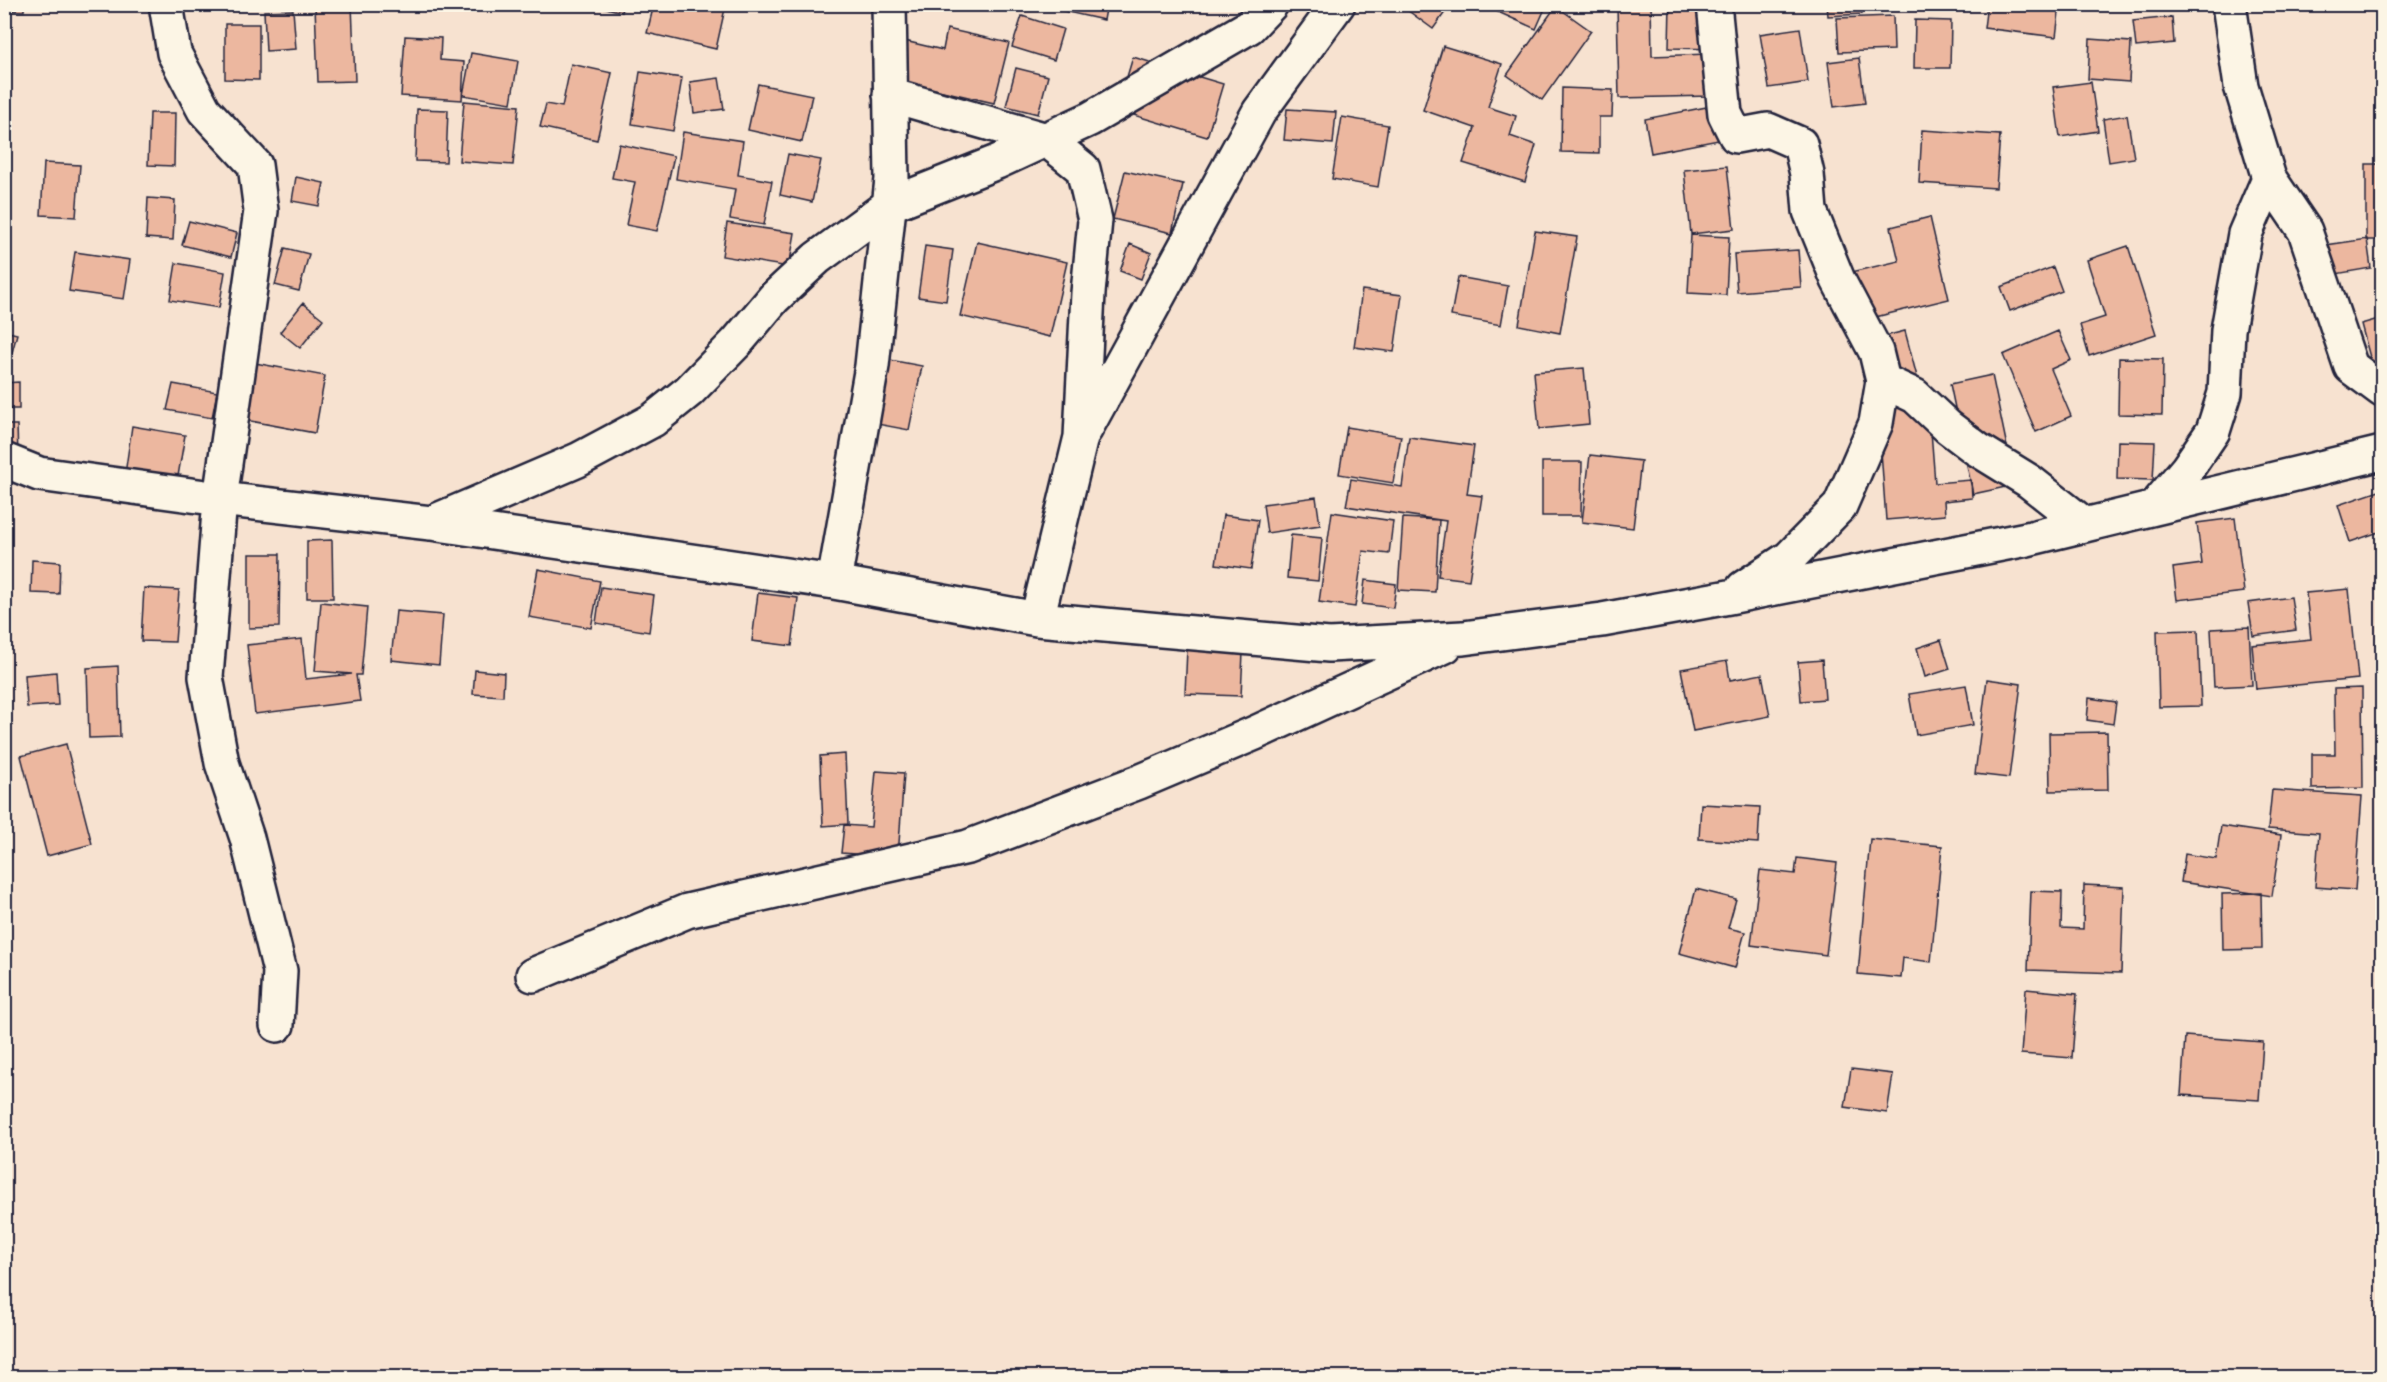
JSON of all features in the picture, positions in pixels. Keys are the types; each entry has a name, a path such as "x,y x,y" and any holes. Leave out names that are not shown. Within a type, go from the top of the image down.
{"street":[{"path":"166,4 174,53 204,110 255,165 261,211 220,499 206,677 222,763 248,838 280,971 277,1025"},
{"path":"834,582 872,366 892,179 889,4"},
{"path":"431,523 578,460 653,420 689,391 737,342 774,298 817,258 889,205 1047,140 1090,119 1249,27 1271,4"},
{"path":"1081,437 1259,112 1338,4"},
{"path":"1714,4 1725,114 1736,136 1768,130 1800,144 1808,174 1810,211 1838,280 1876,352 1883,381 1876,423 1840,506 1789,558 1729,597"},
{"path":"2229,4 2241,86 2269,178 2305,231 2351,368 2382,390"},
{"path":"890,95 1047,140 1083,169 1095,220 1088,293 1081,437 1037,619"},
{"path":"2154,508 2187,469 2213,431 2225,393 2228,330 2245,234 2269,178"},
{"path":"1883,381 1916,396 1955,432 2029,481 2085,525"},
{"path":"4,460 39,474 220,499 431,523 834,582 1037,619 1329,645 1463,638 1602,620 1729,597 2027,539 2382,453"},
{"path":"533,975 687,911 968,847 1182,764 1463,638"}],"building":[{"path":"4,4 24,4 24,11 4,10"},
{"path":"591,4 624,4 622,12"},
{"path":"654,4 726,4 716,49 647,33"},
{"path":"1064,4 1107,4 1104,20 1063,11"},
{"path":"1399,4 1451,4 1433,29"},
{"path":"1488,4 1547,4 1536,29 1487,7"},
{"path":"1617,4 1651,4 1652,56 1709,54 1710,96 1619,98"},
{"path":"1670,4 1721,4 1720,49 1669,48"},
{"path":"1827,4 1861,4 1862,14 1828,16"},
{"path":"1987,4 2060,4 2056,37 1984,28"},
{"path":"352,5 355,81 318,82 315,6"},
{"path":"1556,6 1591,31 1542,100 1507,75"},
{"path":"293,10 296,49 266,51 264,11"},
{"path":"1022,16 1063,29 1054,60 1012,47"},
{"path":"1893,16 1894,50 1839,52 1837,18"},
{"path":"2172,17 2174,43 2136,47 2133,21"},
{"path":"1915,20 1951,21 1950,68 1914,68"},
{"path":"225,24 259,24 259,80 225,79"},
{"path":"1800,28 1808,82 1769,88 1760,34"},
{"path":"947,29 1009,43 994,103 887,78 896,39 943,50"},
{"path":"405,36 441,38 440,60 464,62 462,100 401,96"},
{"path":"2090,39 2131,42 2129,82 2088,79"},
{"path":"1443,46 1502,64 1488,107 1516,116 1510,136 1536,145 1525,182 1463,163 1475,128 1423,110"},
{"path":"471,53 518,61 511,103 463,95"},
{"path":"1133,57 1223,84 1207,137 1117,110"},
{"path":"1859,58 1865,103 1834,107 1828,62"},
{"path":"571,64 612,73 597,140 540,127 546,104 562,107"},
{"path":"1016,68 1048,76 1038,114 1006,106"},
{"path":"640,72 682,78 673,131 632,124"},
{"path":"719,78 724,109 694,113 690,82"},
{"path":"2091,82 2098,131 2060,137 2053,87"},
{"path":"758,84 812,95 802,142 748,130"},
{"path":"1562,88 1613,90 1612,117 1599,117 1599,153 1561,152"},
{"path":"464,101 519,106 513,165 459,161"},
{"path":"1722,104 1729,138 1651,153 1645,119"},
{"path":"417,109 448,110 446,162 415,161"},
{"path":"1287,109 1336,112 1333,144 1284,140"},
{"path":"150,113 175,113 174,166 148,165"},
{"path":"2127,115 2134,158 2109,162 2103,119"},
{"path":"1342,117 1388,125 1378,187 1332,179"},
{"path":"1922,130 2000,135 1996,188 1919,183"},
{"path":"683,132 743,141 738,175 772,181 764,225 730,219 735,189 676,179"},
{"path":"619,144 674,156 657,231 626,225 635,182 612,178"},
{"path":"788,154 821,160 812,202 780,195"},
{"path":"44,163 80,165 76,217 41,215"},
{"path":"2366,164 2382,164 2382,240 2366,240"},
{"path":"1727,166 1734,229 1691,234 1684,170"},
{"path":"1125,171 1183,184 1172,233 1113,219"},
{"path":"296,177 324,183 319,206 292,201"},
{"path":"148,198 175,200 173,240 146,238"},
{"path":"1930,217 1949,299 1855,322 1843,274 1899,261 1891,227"},
{"path":"189,221 237,233 231,257 182,245"},
{"path":"727,223 795,233 789,267 722,256"},
{"path":"1535,231 1577,237 1560,333 1519,325"},
{"path":"1691,235 1729,237 1726,295 1688,293"},
{"path":"2367,239 2371,268 2330,275 2326,245"},
{"path":"977,242 1067,262 1050,337 960,316"},
{"path":"1130,244 1151,253 1141,279 1120,271"},
{"path":"925,246 953,250 946,301 918,297"},
{"path":"2128,246 2156,334 2089,356 2080,325 2105,317 2087,260"},
{"path":"285,248 309,254 299,291 275,285"},
{"path":"1798,250 1801,287 1737,292 1734,254"},
{"path":"75,252 130,260 124,299 69,291"},
{"path":"176,263 225,272 219,308 170,300"},
{"path":"2053,267 2062,291 2010,311 2001,287"},
{"path":"1458,277 1508,286 1501,325 1451,316"},
{"path":"1362,290 1402,295 1394,352 1354,347"},
{"path":"303,303 323,319 300,348 280,332"},
{"path":"2382,318 2382,402 2361,324"},
{"path":"4,331 17,334 8,367 4,366"},
{"path":"1905,331 1922,396 1858,343"},
{"path":"2058,331 2071,360 2051,369 2071,416 2036,432 2003,355"},
{"path":"2119,358 2163,359 2162,415 2118,414"},
{"path":"890,360 922,366 909,430 877,424"},
{"path":"255,363 325,376 315,433 245,420"},
{"path":"1584,368 1589,424 1539,429 1534,372"},
{"path":"1992,375 2015,485 1973,494 1950,384"},
{"path":"19,382 19,409 4,409 4,383"},
{"path":"173,384 217,392 212,418 167,410"},
{"path":"1929,405 1935,483 1971,480 1972,498 1944,501 1945,515 1886,520 1878,409"},
{"path":"4,425 17,425 18,456 4,456"},
{"path":"132,426 185,435 177,482 125,474"},
{"path":"1347,427 1401,436 1393,483 1339,474"},
{"path":"1409,437 1474,446 1467,494 1482,496 1469,580 1438,576 1446,521 1346,506 1351,479 1402,487"},
{"path":"2118,441 2155,442 2153,480 2117,479"},
{"path":"1590,455 1641,461 1633,528 1582,522"},
{"path":"1542,462 1582,462 1581,516 1542,516"},
{"path":"2382,490 2382,531 2350,542 2338,505"},
{"path":"1316,497 1320,525 1267,533 1263,504"},
{"path":"1332,512 1393,521 1389,554 1363,551 1355,607 1319,602"},
{"path":"1223,515 1258,520 1251,569 1216,564"},
{"path":"1403,518 1439,520 1435,592 1398,590"},
{"path":"2235,518 2244,592 2177,600 2173,568 2202,564 2197,523"},
{"path":"1291,535 1322,538 1318,581 1287,578"},
{"path":"332,540 333,598 307,598 307,541"},
{"path":"249,554 280,554 279,627 249,628"},
{"path":"32,560 60,562 59,594 31,593"},
{"path":"538,569 600,581 591,628 529,617"},
{"path":"1365,580 1396,584 1393,608 1362,604"},
{"path":"601,587 654,595 649,632 596,623"},
{"path":"144,588 179,590 175,642 141,641"},
{"path":"2349,589 2358,679 2256,689 2252,645 2311,639 2306,593"},
{"path":"758,593 798,598 792,646 752,641"},
{"path":"2291,597 2296,630 2253,636 2248,603"},
{"path":"321,602 367,607 361,675 356,675 360,701 255,714 247,645 302,639 306,679 352,674 315,671"},
{"path":"396,611 443,615 439,665 391,660"},
{"path":"2249,627 2252,685 2214,687 2211,629"},
{"path":"2198,630 2201,706 2159,707 2157,631"},
{"path":"1941,640 1950,669 1925,677 1917,648"},
{"path":"1187,649 1243,652 1241,696 1185,694"},
{"path":"1822,660 1825,699 1801,701 1798,662"},
{"path":"1727,661 1730,680 1762,674 1770,716 1693,731 1681,669"},
{"path":"118,666 120,737 89,738 87,668"},
{"path":"475,670 504,673 503,696 473,694"},
{"path":"56,672 58,705 27,707 25,675"},
{"path":"1987,679 2021,684 2009,778 1975,774"},
{"path":"1966,685 1973,725 1916,735 1909,694"},
{"path":"2362,688 2363,788 2312,789 2312,754 2335,754 2334,689"},
{"path":"2089,698 2116,702 2113,724 2087,720"},
{"path":"2107,732 2108,790 2050,791 2049,733"},
{"path":"66,744 92,844 47,856 21,756"},
{"path":"845,754 848,824 823,826 820,756"},
{"path":"876,771 904,773 898,857 841,853 844,825 871,827"},
{"path":"2272,790 2362,796 2355,890 2315,887 2319,833 2268,829"},
{"path":"1701,804 1760,807 1758,843 1699,839"},
{"path":"2221,826 2281,835 2272,896 2181,882 2185,854 2216,859"},
{"path":"1870,839 1942,846 1931,962 1903,958 1901,978 1858,974"},
{"path":"1797,858 1837,863 1826,955 1751,945 1760,870 1795,874"},
{"path":"2084,885 2124,887 2121,973 2028,970 2031,891 2062,892 2061,928 2083,929"},
{"path":"1696,889 1736,899 1728,928 1745,932 1735,968 1679,953"},
{"path":"2261,893 2262,949 2223,950 2222,894"},
{"path":"2026,989 2077,994 2072,1058 2021,1054"},
{"path":"2185,1036 2263,1042 2259,1100 2181,1095"},
{"path":"1851,1069 1893,1074 1887,1113 1845,1107"}]}
